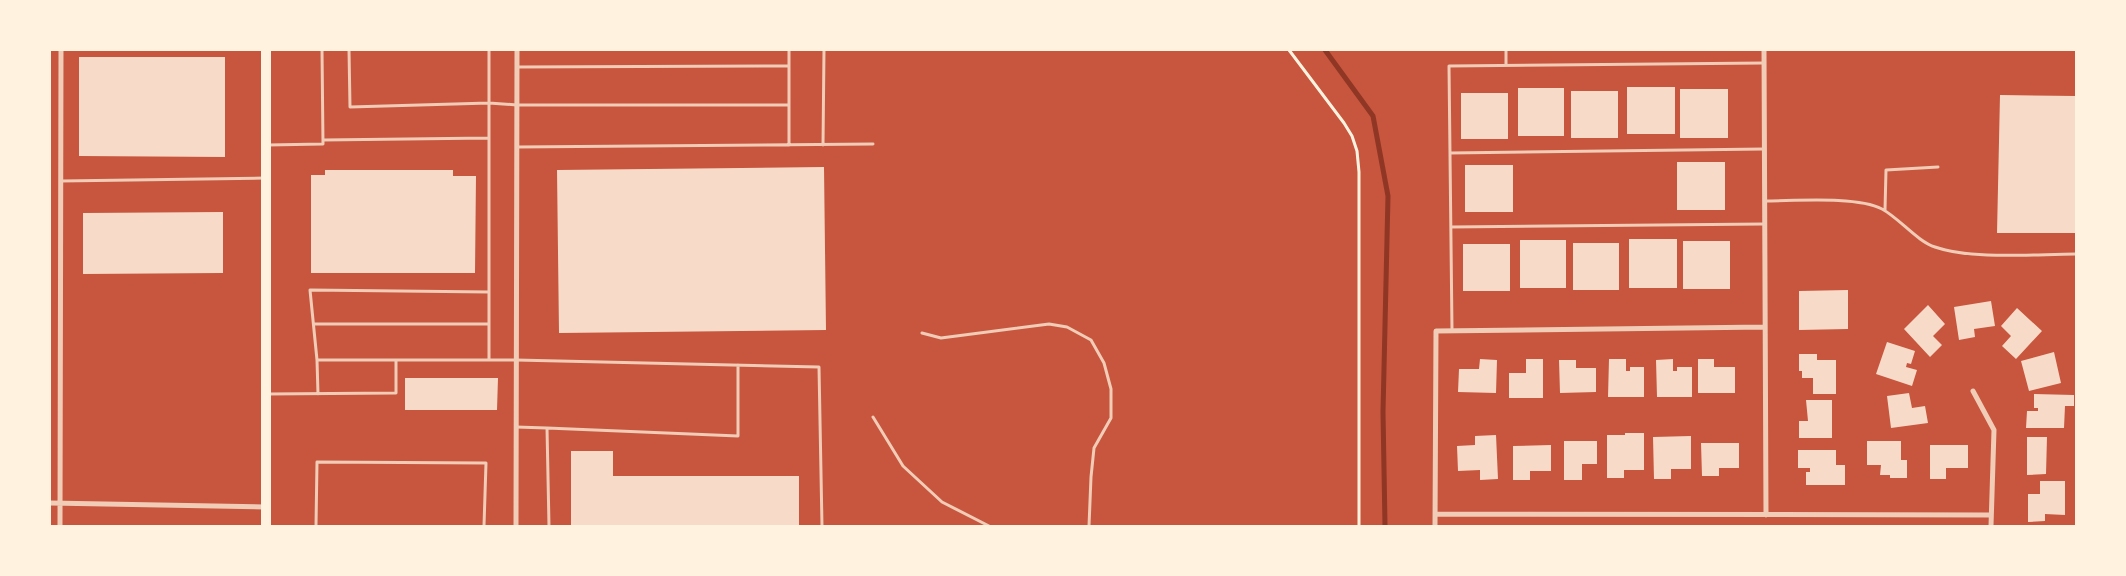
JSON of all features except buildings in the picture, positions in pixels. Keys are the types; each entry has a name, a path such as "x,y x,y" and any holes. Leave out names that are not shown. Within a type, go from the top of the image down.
{"main road":[{"path":"266,50 266,526"}],"street":[{"path":"60,526 61,50"},
{"path":"516,526 517,50"},
{"path":"1764,50 1766,515"},
{"path":"1435,526 1436,331 1765,327"},
{"path":"1972,391 1994,430 1991,526"},
{"path":"50,503 266,507"},
{"path":"1435,514 1991,514"}],"lane":[{"path":"266,145 323,144 322,50"},
{"path":"349,50 350,107 490,103 517,106 789,105"},
{"path":"489,360 490,50"},
{"path":"789,50 789,145"},
{"path":"823,144 824,50"},
{"path":"1506,50 1506,65"},
{"path":"1452,330 1449,66 1764,63"},
{"path":"517,67 789,66"},
{"path":"323,140 490,138"},
{"path":"517,147 873,144"},
{"path":"1450,152 1765,149"},
{"path":"1885,210 1886,170 1938,167"},
{"path":"61,181 266,178"},
{"path":"1765,202 1832,201 1872,204 1885,210 1933,247 1965,254 2076,254"},
{"path":"1450,227 1765,224"},
{"path":"318,394 317,360 310,290 489,292"},
{"path":"314,324 489,324"},
{"path":"922,333 941,338 1049,324 1067,327 1090,340 1104,363 1111,389 1111,418 1094,448 1090,477 1089,526"},
{"path":"317,360 516,360 819,366 822,526"},
{"path":"266,394 396,393 396,360"},
{"path":"516,427 738,436 738,365"},
{"path":"873,417 903,466 942,502 989,526"},
{"path":"547,428 549,526"},
{"path":"316,526 317,462 327,462 486,463 484,526"}],"path":[{"path":"1289,50 1344,123 1352,136 1357,151 1360,243 1359,526"}],"waterway":[{"path":"1325,50 1373,116 1388,196 1383,412 1385,526"}]}
